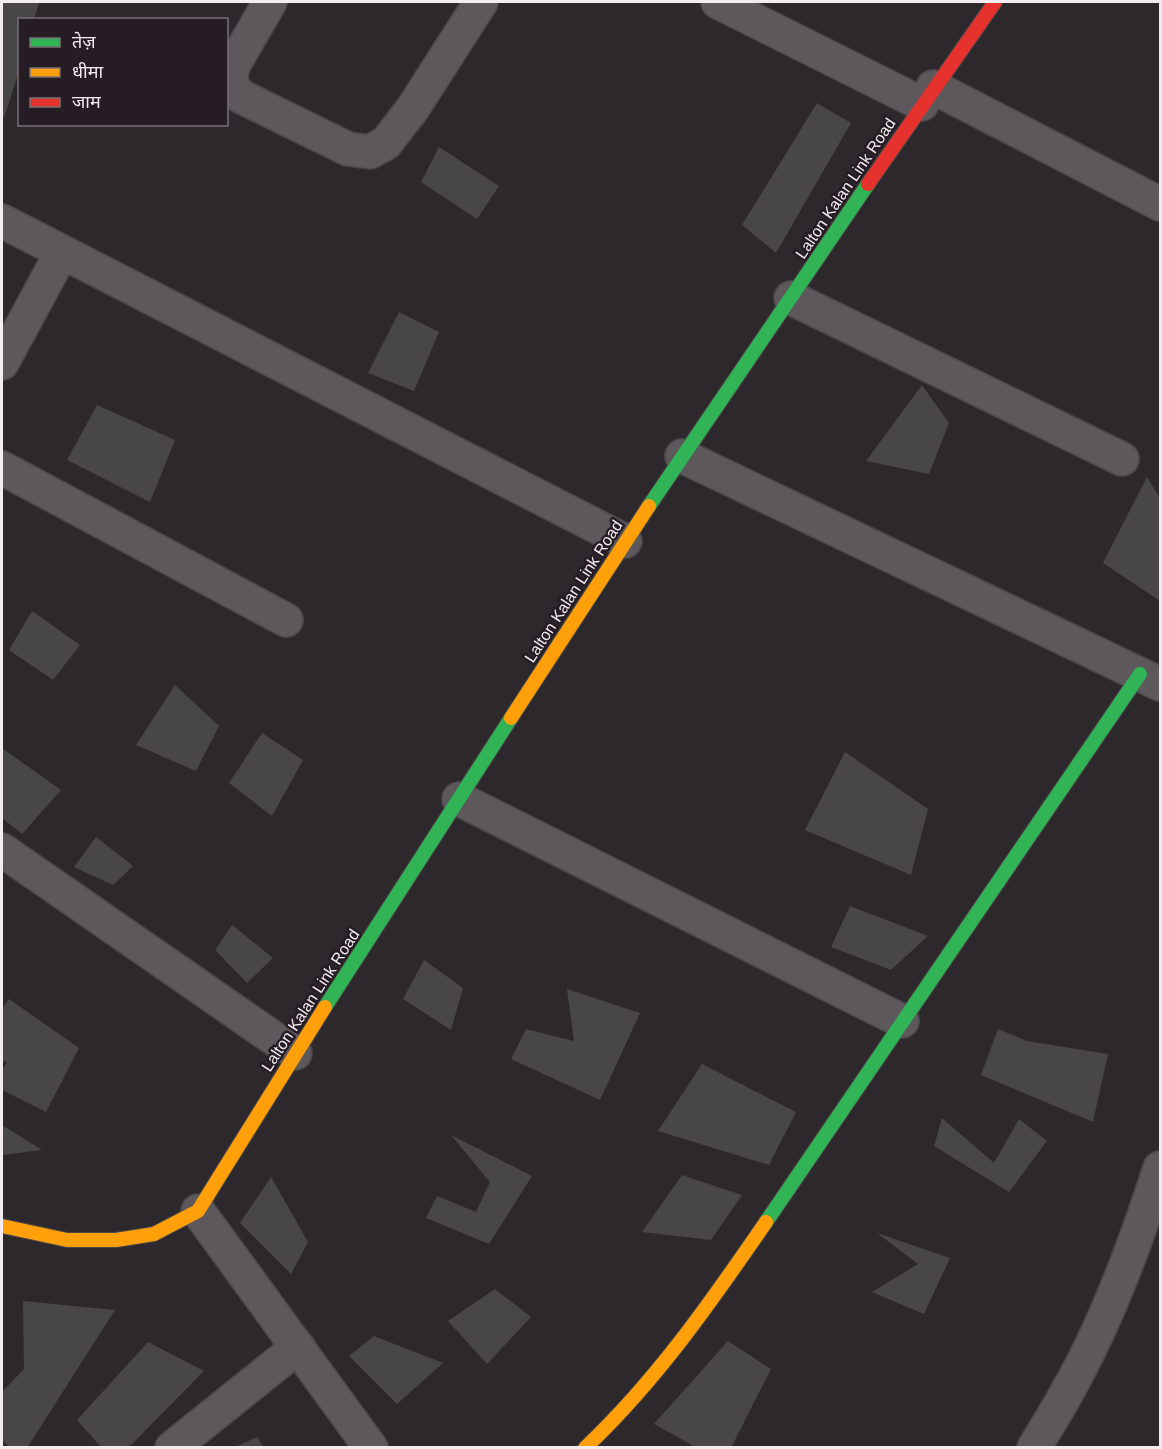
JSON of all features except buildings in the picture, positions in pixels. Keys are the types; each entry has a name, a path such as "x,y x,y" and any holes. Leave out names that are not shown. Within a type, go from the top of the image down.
{"street":[{"path":"270,2 234,64 231,85 240,96 348,149 370,152 386,143 413,108 481,2"},
{"path":"718,2 1161,204"},
{"name":"Lalton Kalan Link Road","path":"198,1211 295,1053 625,541 928,96 995,2"},
{"path":"2,221 625,541"},
{"path":"2,363 62,252"},
{"path":"791,298 1122,459"},
{"path":"585,1448 638,1396 701,1316 902,1021 1150,679 682,456"},
{"path":"2,468 285,620"},
{"path":"459,799 902,1021"},
{"path":"2,850 295,1053"},
{"path":"1034,1448 1091,1345 1142,1224 1161,1168"},
{"path":"2,1226 67,1240 116,1240 154,1234 198,1211 371,1448"},
{"path":"172,1448 298,1347"}],"traffic: fast":[{"path":"649,506 868,184"},
{"path":"766,1222 1140,674"},
{"path":"325,1007 511,718"}],"traffic: slow":[{"path":"511,718 649,506"},
{"path":"2,1226 67,1240 116,1240 154,1234 198,1211 325,1007"},
{"path":"585,1448 636,1396 682,1340 766,1222"}],"traffic: jam":[{"path":"868,184 995,2"}]}
